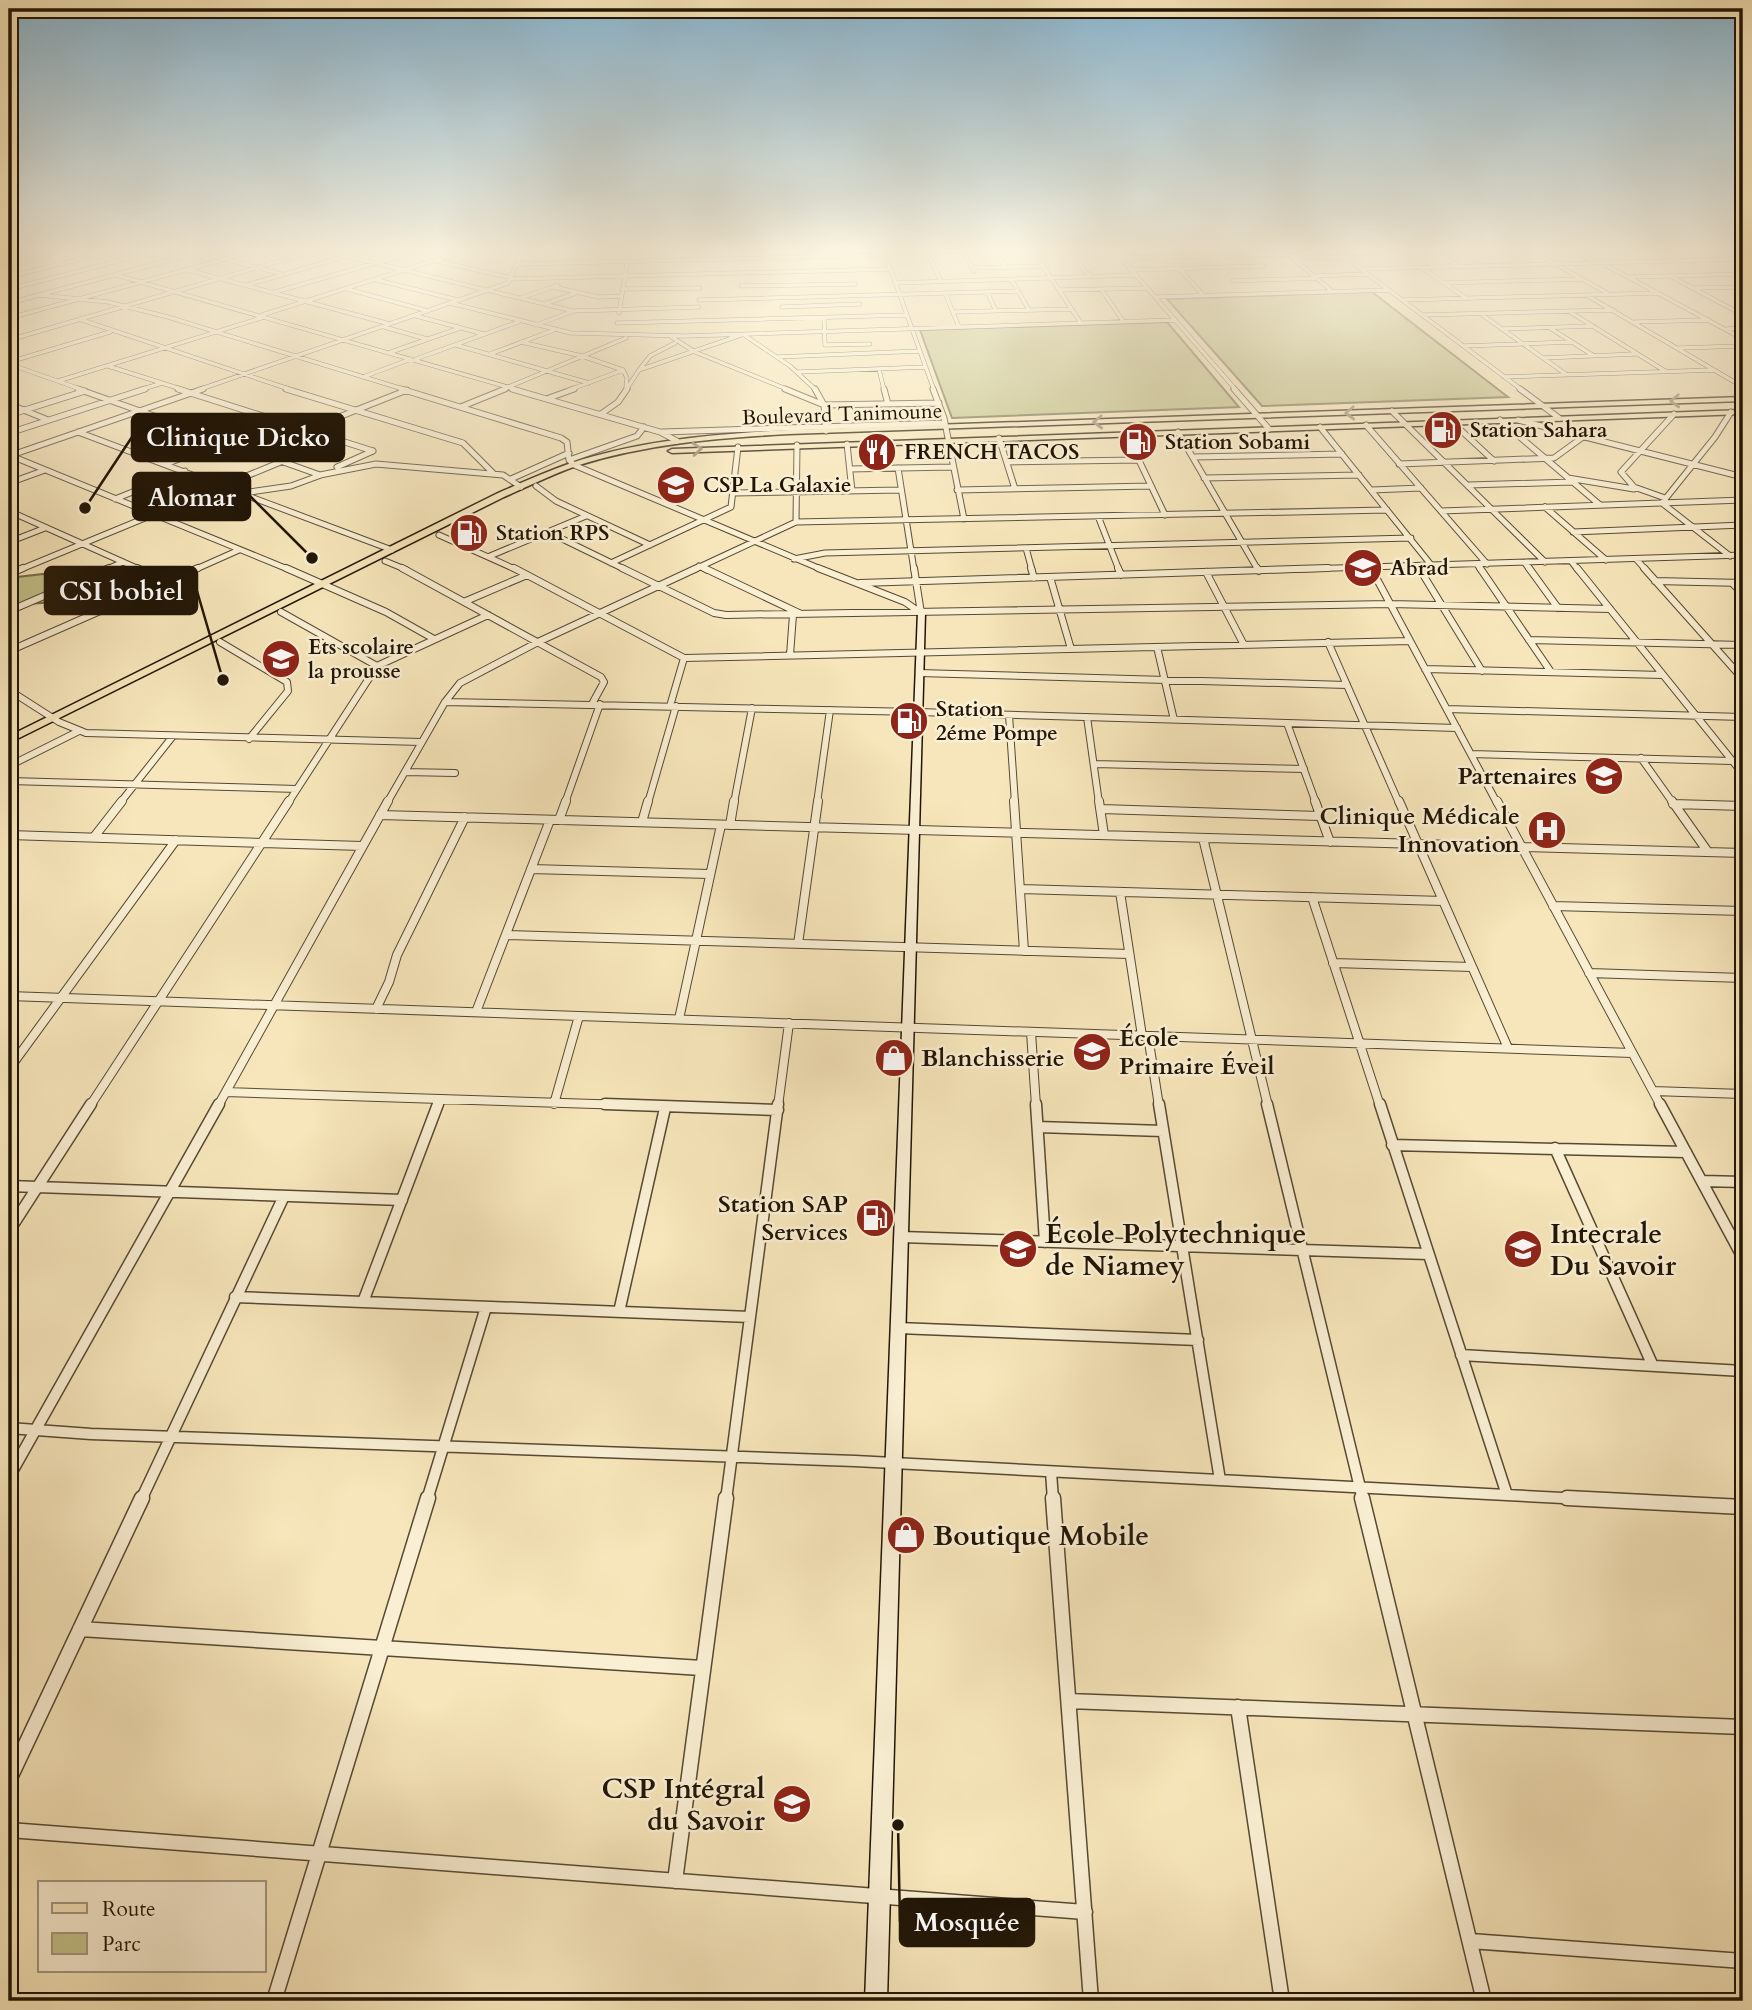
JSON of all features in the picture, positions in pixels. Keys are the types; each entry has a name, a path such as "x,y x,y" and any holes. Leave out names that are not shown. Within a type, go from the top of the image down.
{"main road":[{"name":"Boulevard Tanimoune","path":"9,740 281,612 392,550 521,487 571,459 619,453 677,441 826,429 1743,399"},
{"name":"Boulevard Tanimoune","path":"9,748 56,720 536,486 583,469 673,451 1743,412"}],"street":[{"path":"9,363 68,345"},
{"path":"149,345 463,443 493,473"},
{"path":"58,381 176,345"},
{"path":"255,345 561,438 567,442 571,459 583,469 794,559 905,602 921,613"},
{"path":"9,455 331,345"},
{"path":"363,345 645,427 677,441"},
{"path":"390,352 410,345"},
{"path":"363,376 456,345 589,383"},
{"path":"490,354 514,345"},
{"path":"533,345 582,356 623,370 627,378 626,387"},
{"path":"463,406 609,345"},
{"path":"601,414 616,404 650,356 672,345"},
{"path":"679,345 824,405 939,402"},
{"path":"639,370 718,345"},
{"path":"660,432 826,429 822,398 798,372 758,345"},
{"path":"870,345 872,353"},
{"path":"918,345 946,425 964,519"},
{"path":"1196,345 1269,429"},
{"path":"1463,345 1475,345"},
{"path":"1463,345 1559,418"},
{"path":"1524,345 1567,375"},
{"path":"1576,345 1594,356"},
{"path":"1623,345 1665,371"},
{"path":"1671,345 1743,387"},
{"path":"1731,346 1743,353"},
{"path":"1677,348 1743,346"},
{"path":"776,357 920,351"},
{"path":"1543,358 1638,354"},
{"path":"9,363 320,475 376,464 493,473 511,479 521,487"},
{"path":"108,366 373,451 291,486 241,494"},
{"path":"798,372 926,367"},
{"path":"879,369 888,404"},
{"path":"549,398 623,370"},
{"path":"1504,377 1714,370"},
{"path":"9,433 162,383"},
{"path":"253,451 407,390"},
{"path":"9,415 85,391"},
{"path":"9,404 48,420"},
{"path":"1392,411 1545,562"},
{"path":"1663,501 1694,464 1731,412"},
{"path":"1674,414 1621,472 1630,485 1663,501 1730,556"},
{"path":"1500,420 1600,505"},
{"path":"1518,420 1743,477"},
{"path":"1452,422 1494,461"},
{"path":"1366,425 1487,564"},
{"path":"511,479 637,436 645,427"},
{"path":"1320,427 1432,565"},
{"path":"78,432 392,550"},
{"path":"1178,432 1259,571"},
{"path":"1126,433 1165,514"},
{"path":"1399,464 1546,459 1559,457 1583,437"},
{"path":"999,438 1015,489"},
{"path":"166,464 225,441"},
{"path":"846,444 852,491"},
{"path":"796,522 797,445"},
{"path":"611,563 731,507 738,447"},
{"path":"1193,457 1342,454"},
{"path":"9,455 328,586 386,612 434,639"},
{"path":"1007,462 1139,460"},
{"path":"9,574 283,461"},
{"path":"850,469 952,467"},
{"path":"876,2001 921,613 898,468"},
{"path":"9,483 45,470"},
{"path":"115,499 185,471"},
{"path":"1205,478 1359,475"},
{"path":"1469,485 1569,480 1640,491"},
{"path":"536,486 553,500 650,545"},
{"path":"957,490 1151,486"},
{"path":"1371,490 1421,488"},
{"path":"733,493 900,490"},
{"path":"1441,511 1743,500"},
{"path":"1545,507 1606,560"},
{"path":"9,1477 362,846 421,742 460,682 538,642 796,522 1387,510"},
{"path":"9,512 166,581"},
{"path":"490,556 586,516"},
{"path":"1098,516 1121,575"},
{"path":"1573,532 1743,525"},
{"path":"9,542 45,528"},
{"path":"548,532 720,615 1390,604 1610,609"},
{"path":"439,535 490,556 684,657 1410,641"},
{"path":"794,559 822,553 1411,538"},
{"path":"1026,548 1034,578"},
{"path":"9,651 239,550"},
{"path":"854,583 1743,555"},
{"path":"1636,559 1743,679"},
{"path":"385,561 415,573 604,679 555,820 531,870 476,1012"},
{"path":"1571,561 1743,774"},
{"path":"9,611 123,562"},
{"path":"1525,563 1558,608"},
{"path":"1477,564 1551,672"},
{"path":"699,566 803,615"},
{"path":"1419,566 1482,671"},
{"path":"1370,567 1743,1258"},
{"path":"1206,572 1244,645"},
{"path":"466,601 527,575"},
{"path":"1050,577 1071,649"},
{"path":"1656,581 1743,583"},
{"path":"1732,583 1743,594"},
{"path":"281,612 377,666"},
{"path":"9,1231 377,666 488,615"},
{"path":"790,655 793,615"},
{"path":"1529,640 1743,645"},
{"path":"220,642 288,682 288,691 249,739"},
{"path":"1328,642 1508,1048"},
{"path":"1157,647 1174,720"},
{"path":"642,822 684,657"},
{"path":"1425,669 1663,675"},
{"path":"919,673 1347,685"},
{"path":"9,690 79,732 421,742"},
{"path":"445,702 918,712 1457,728"},
{"path":"679,1019 709,874 725,825 752,708"},
{"path":"1447,709 1743,716"},
{"path":"798,944 830,710"},
{"path":"1009,715 1024,951"},
{"path":"1087,717 1104,835"},
{"path":"1287,723 1330,842"},
{"path":"9,766 79,732"},
{"path":"93,838 173,736"},
{"path":"1471,754 1732,761"},
{"path":"1641,758 1708,852"},
{"path":"1094,764 1304,769"},
{"path":"405,772 455,773"},
{"path":"9,781 297,789"},
{"path":"1673,804 1743,806"},
{"path":"1101,809 1320,816"},
{"path":"380,815 1743,853"},
{"path":"376,1009 389,982 397,955 465,817"},
{"path":"9,835 362,846"},
{"path":"1203,838 1484,2001"},
{"path":"9,1069 176,840"},
{"path":"531,870 709,874"},
{"path":"1020,889 1443,901"},
{"path":"1120,891 1129,954 1163,1131 1220,1480"},
{"path":"1312,897 1507,1495"},
{"path":"1553,906 1743,911"},
{"path":"507,935 1129,954"},
{"path":"1333,963 1472,967"},
{"path":"1589,973 1743,978"},
{"path":"9,996 1632,1053"},
{"path":"554,1104 579,1016"},
{"path":"675,1881 789,1023"},
{"path":"1031,1032 1045,1242"},
{"path":"226,1091 778,1110"},
{"path":"1653,1091 1743,1094"},
{"path":"363,1302 440,1100"},
{"path":"619,1312 665,1108"},
{"path":"1038,1126 1163,1131"},
{"path":"1392,1145 1686,1152"},
{"path":"1555,1148 1653,1366"},
{"path":"1702,1181 1743,1182"},
{"path":"9,1185 402,1200"},
{"path":"9,1780 284,1196"},
{"path":"901,1237 1428,1254"},
{"path":"235,1297 750,1317"},
{"path":"274,2001 486,1307"},
{"path":"898,1328 1198,1340"},
{"path":"1461,1355 1743,1371"},
{"path":"9,1428 893,1463 1743,1507"},
{"path":"1051,1472 1091,2001"},
{"path":"80,1629 702,1668"},
{"path":"1069,1701 1743,1727"},
{"path":"1238,1707 1282,2001"},
{"path":"9,1830 1085,1912"},
{"path":"1470,1941 1743,1961"}],"green space":[{"path":"925,345 1186,345 1239,407 952,418"},
{"path":"1208,345 1440,345 1508,397 1262,406"},
{"path":"86,569 134,578 128,590 68,600 9,605 9,578"}],"place":[{"name":"Station Sahara","path":"1443,430"},
{"name":"Station Sobami","path":"1138,442"},
{"name":"FRENCH TACOS","path":"877,452"},
{"name":"CSP La Galaxie","path":"676,485"},
{"name":"Clinique Dicko","path":"85,508"},
{"name":"Station RPS","path":"469,533"},
{"name":"Alomar","path":"312,558"},
{"name":"Abrad","path":"1363,568"},
{"name":"Ets scolaire la prousse","path":"281,659"},
{"name":"CSI bobiel","path":"223,680"},
{"name":"Station 2éme Pompe","path":"909,721"},
{"name":"Partenaires","path":"1604,776"},
{"name":"Clinique Médicale Innovation","path":"1547,830"},
{"name":"École Primaire Éveil","path":"1092,1052"},
{"name":"Blanchisserie","path":"894,1058"},
{"name":"Station SAP Services","path":"875,1218"},
{"name":"École Polytechnique de Niamey","path":"1018,1249"},
{"name":"Intecrale Du Savoir","path":"1523,1249"},
{"name":"Boutique Mobile","path":"906,1535"},
{"name":"CSP Intégral du Savoir","path":"792,1804"},
{"name":"Mosquée","path":"898,1825"}]}
